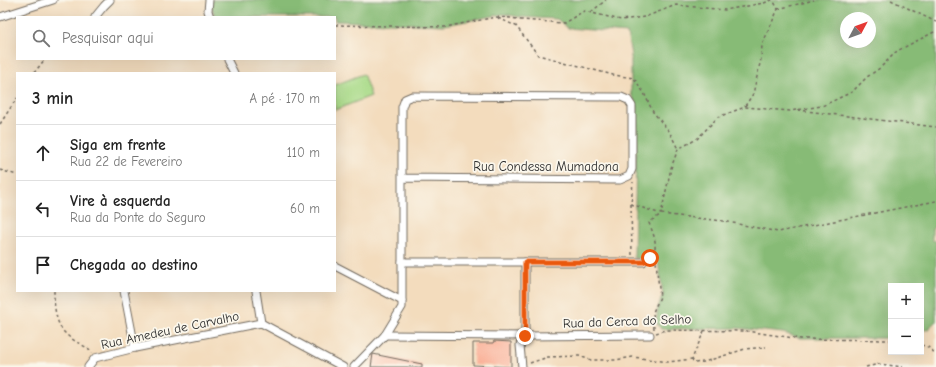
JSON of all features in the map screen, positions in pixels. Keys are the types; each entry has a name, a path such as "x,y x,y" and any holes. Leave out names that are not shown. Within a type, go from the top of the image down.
{"street":[{"path":"0,17 53,0"},
{"path":"96,16 110,0"},
{"path":"208,0 210,16"},
{"path":"228,60 234,72"},
{"name":"Rua Condessa Mumadona","path":"412,96 621,97 628,100 632,106 632,169 629,176 620,180 402,178 402,107 405,99 412,96"},
{"path":"354,367 385,334 402,307 402,178"},
{"path":"402,262 643,262"},
{"path":"522,366 520,345 525,336 525,262"},
{"path":"336,267 402,301"},
{"path":"124,292 134,348"},
{"path":"256,292 261,324 343,367"},
{"name":"Rua Amedeu de Carvalho","path":"88,367 95,358 134,348 261,324"},
{"name":"Rua da Cerca do Selho","path":"385,334 525,336 652,334"}],"path":[{"path":"591,12 606,0"},
{"path":"336,25 445,27 496,17 564,23 584,11 621,20 645,17 676,5 725,10 773,0 778,9"},
{"path":"778,9 814,0"},
{"path":"891,0 936,22"},
{"path":"745,107 753,94 762,45 778,9"},
{"path":"496,17 516,26 538,55 613,75 634,78 644,93 653,112 669,130 678,149"},
{"path":"652,334 653,312 660,297 655,253 655,238 649,223 661,214 671,168 678,149 697,139 718,117 745,107 790,111 822,106 852,92 867,77 880,68 897,50 936,31"},
{"path":"35,72 44,60"},
{"path":"0,124 16,100"},
{"path":"796,110 936,127"},
{"path":"0,170 16,175"},
{"path":"629,176 633,182 631,204 632,262"},
{"path":"631,204 661,214 723,221 778,232 936,201"},
{"path":"643,262 655,253"},
{"path":"54,292 54,305 60,328 70,338 89,349 95,358"},
{"name":"Rua da Cerca do Selho","path":"652,334 666,330 746,331 801,339 888,340"},
{"path":"692,359 704,330"},
{"path":"924,346 928,347 936,354"},
{"path":"692,359 694,363 704,362 745,349 766,347"},
{"path":"522,366 548,357 579,356 591,360 616,360 633,357 668,362 692,359"},
{"path":"866,367 879,364 903,367"}],"green space":[{"path":"213,0 936,0 936,225 932,229 932,240 936,241 936,321 928,329 924,330 924,283 888,283 888,338 800,338 783,333 737,328 661,329 656,322 658,308 663,294 657,255 645,259 634,258 637,106 631,94 631,55 627,33 568,28 557,19 520,17 504,14 445,25 336,21 336,16 215,16 211,4"},
{"path":"363,74 371,96 336,110 336,85"}],"building":[{"path":"494,341 511,342 511,367 473,365 473,343 493,343"},
{"path":"373,354 422,364 422,367 371,367"}],"route":[{"path":"525,336 525,262 643,262 650,258"}]}
